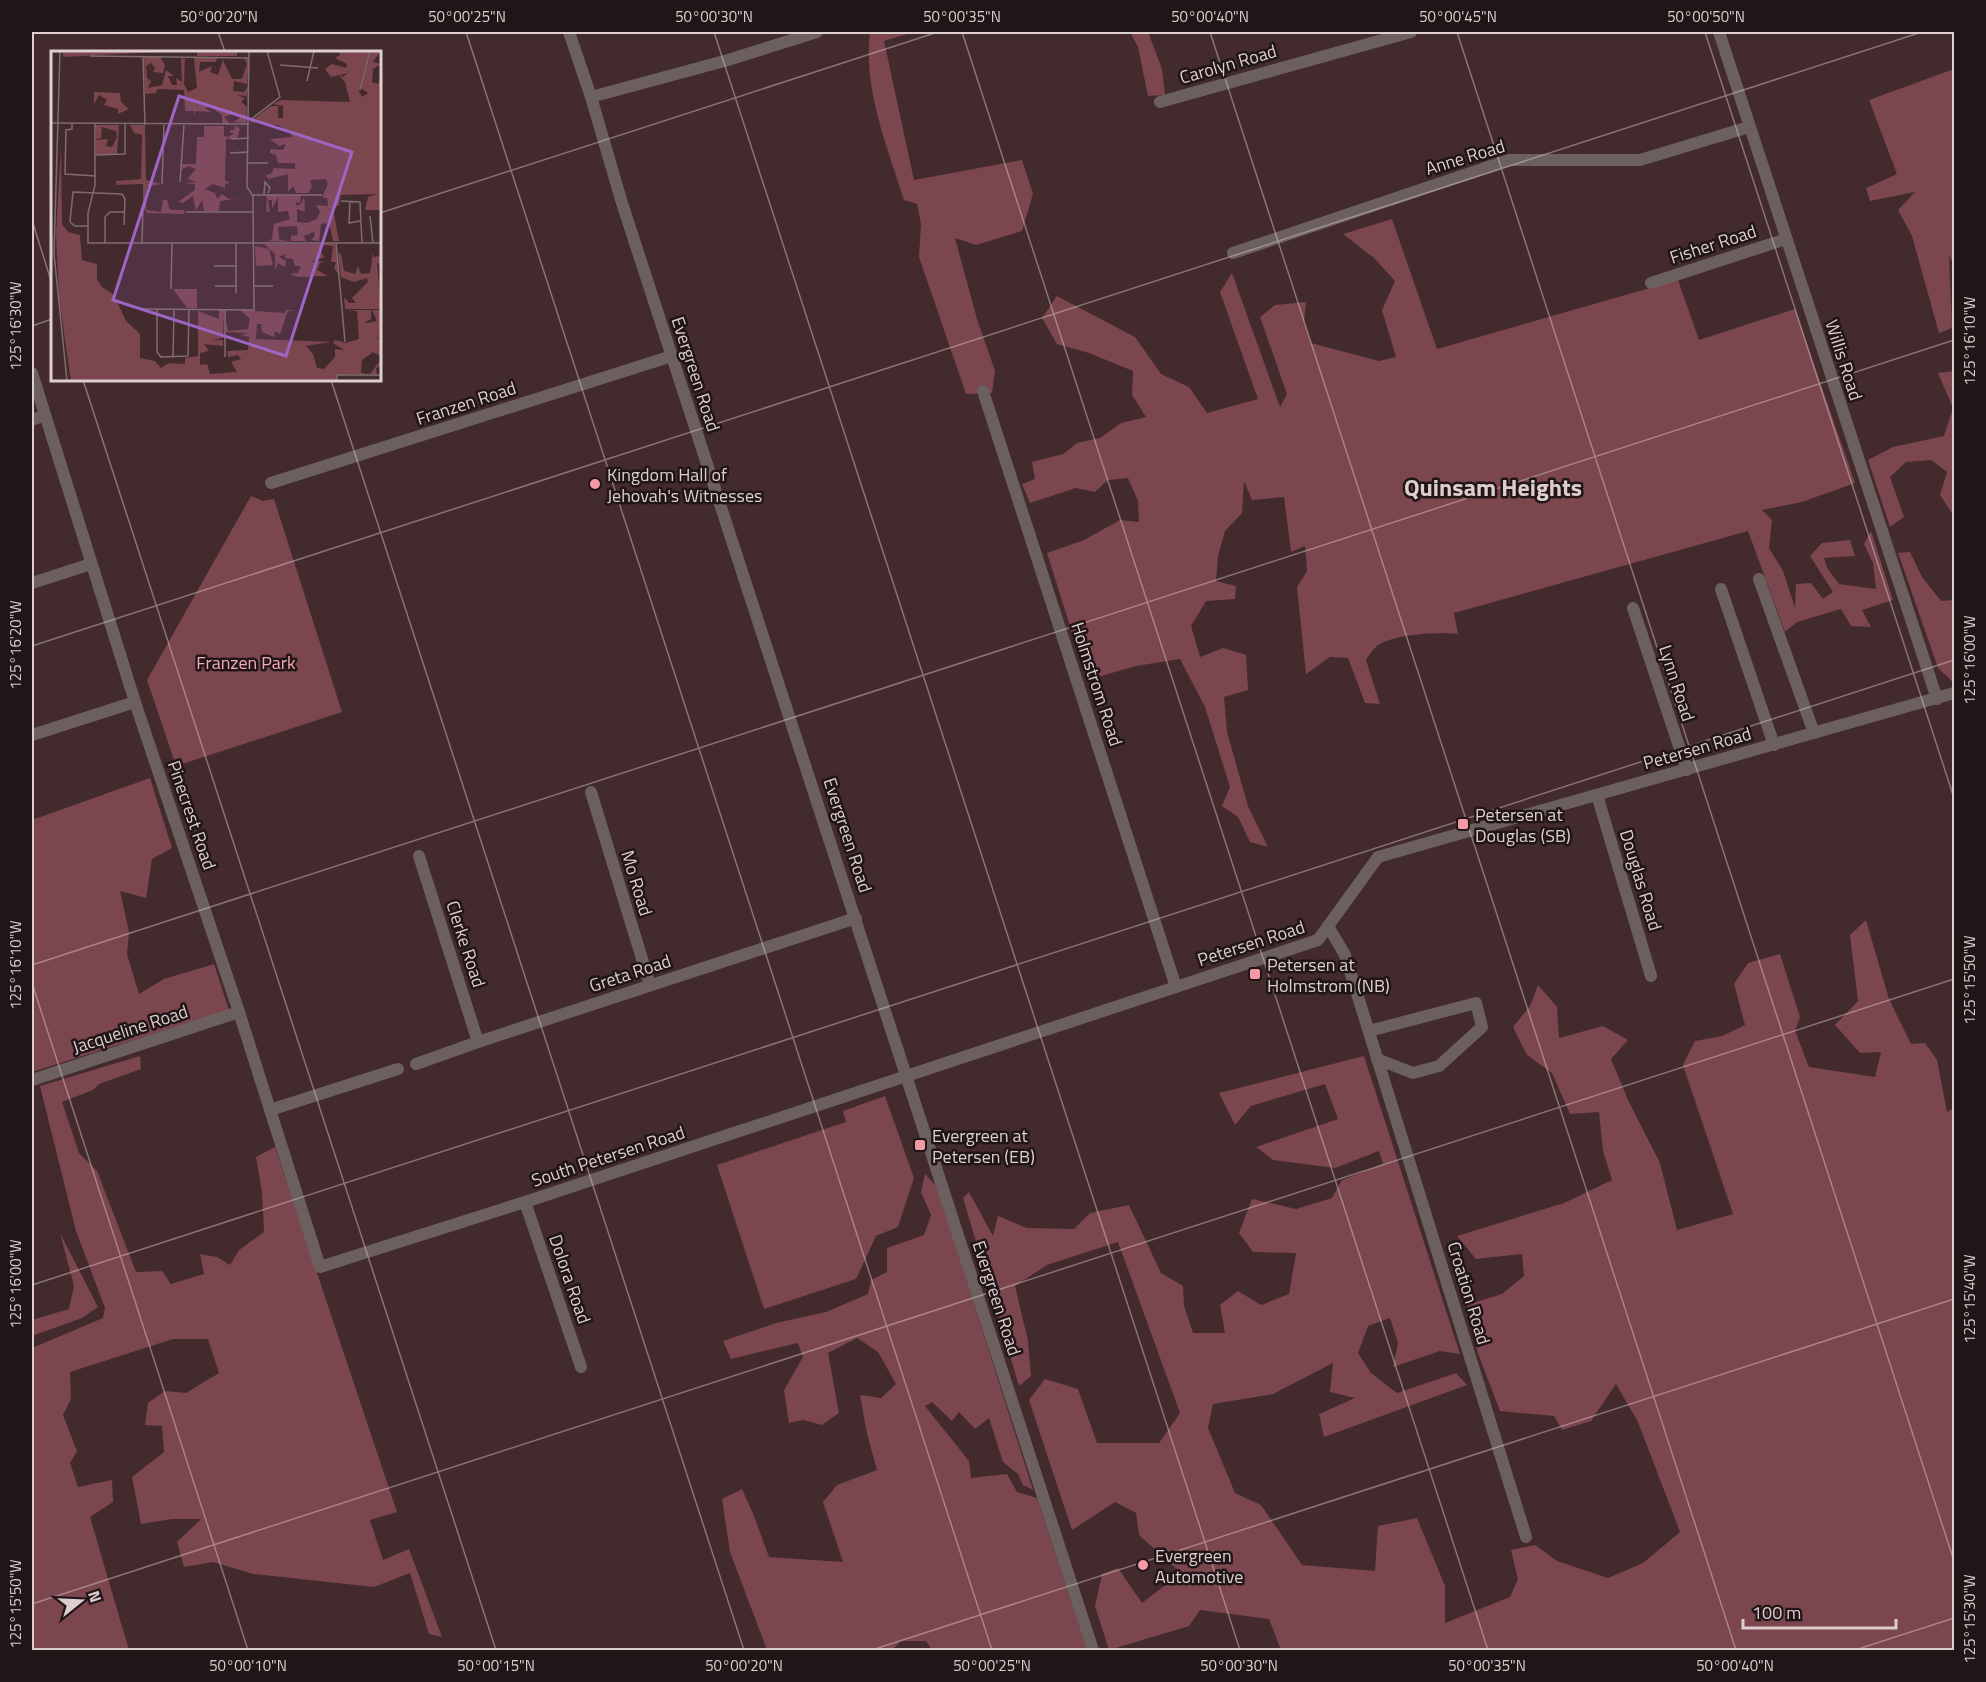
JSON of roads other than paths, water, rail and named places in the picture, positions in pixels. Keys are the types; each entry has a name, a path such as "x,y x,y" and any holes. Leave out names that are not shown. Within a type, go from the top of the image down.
{"street":[{"name":"Evergreen Road","path":"568,32 591,97 622,203 1093,1650"},
{"path":"591,97 728,60 817,32"},
{"name":"Carolyn Road","path":"1160,102 1411,32"},
{"name":"Willis Road","path":"1719,32 1937,699"},
{"name":"Anne Road","path":"1233,253 1509,160 1640,160 1749,127"},
{"name":"Fisher Road","path":"1651,283 1786,239"},
{"name":"Franzen Road","path":"271,483 672,356"},
{"name":"Pinecrest Road","path":"32,373 135,702 239,1012 320,1267"},
{"name":"Holmstrom Road","path":"983,392 1176,987"},
{"path":"32,420 45,415"},
{"path":"32,583 91,564"},
{"path":"1760,579 1814,733"},
{"path":"1721,588 1774,745"},
{"name":"Lynn Road","path":"1633,608 1687,770"},
{"name":"Petersen Road","path":"906,1076 1318,940 1378,857 1954,693"},
{"path":"32,735 135,702"},
{"name":"Mo Road","path":"591,792 650,985"},
{"name":"Douglas Road","path":"1597,795 1651,976"},
{"name":"Clerke Road","path":"419,856 478,1042"},
{"name":"Greta Road","path":"416,1064 856,918"},
{"name":"Croation Road","path":"1328,926 1345,956 1526,1537"},
{"path":"1369,1031 1476,1003 1482,1026 1439,1066 1413,1073 1377,1059"},
{"name":"Jacqueline Road","path":"32,1080 239,1012"},
{"path":"270,1110 398,1070"},
{"name":"South Petersen Road","path":"320,1267 906,1076"},
{"name":"Dolora Road","path":"525,1202 582,1367"}],"place":[{"name":"Kingdom Hall of Jehovah's Witnesses","path":"595,484"},
{"name":"Petersen at Douglas (SB)","path":"1463,824"},
{"name":"Petersen at Holmstrom (NB)","path":"1255,974"},
{"name":"Evergreen at Petersen (EB)","path":"920,1145"},
{"name":"Evergreen Automotive","path":"1143,1565"}],"district":[{"name":"Quinsam Heights","path":"1493,487"}],"park label":[{"name":"Franzen Park","path":"246,662"}]}
